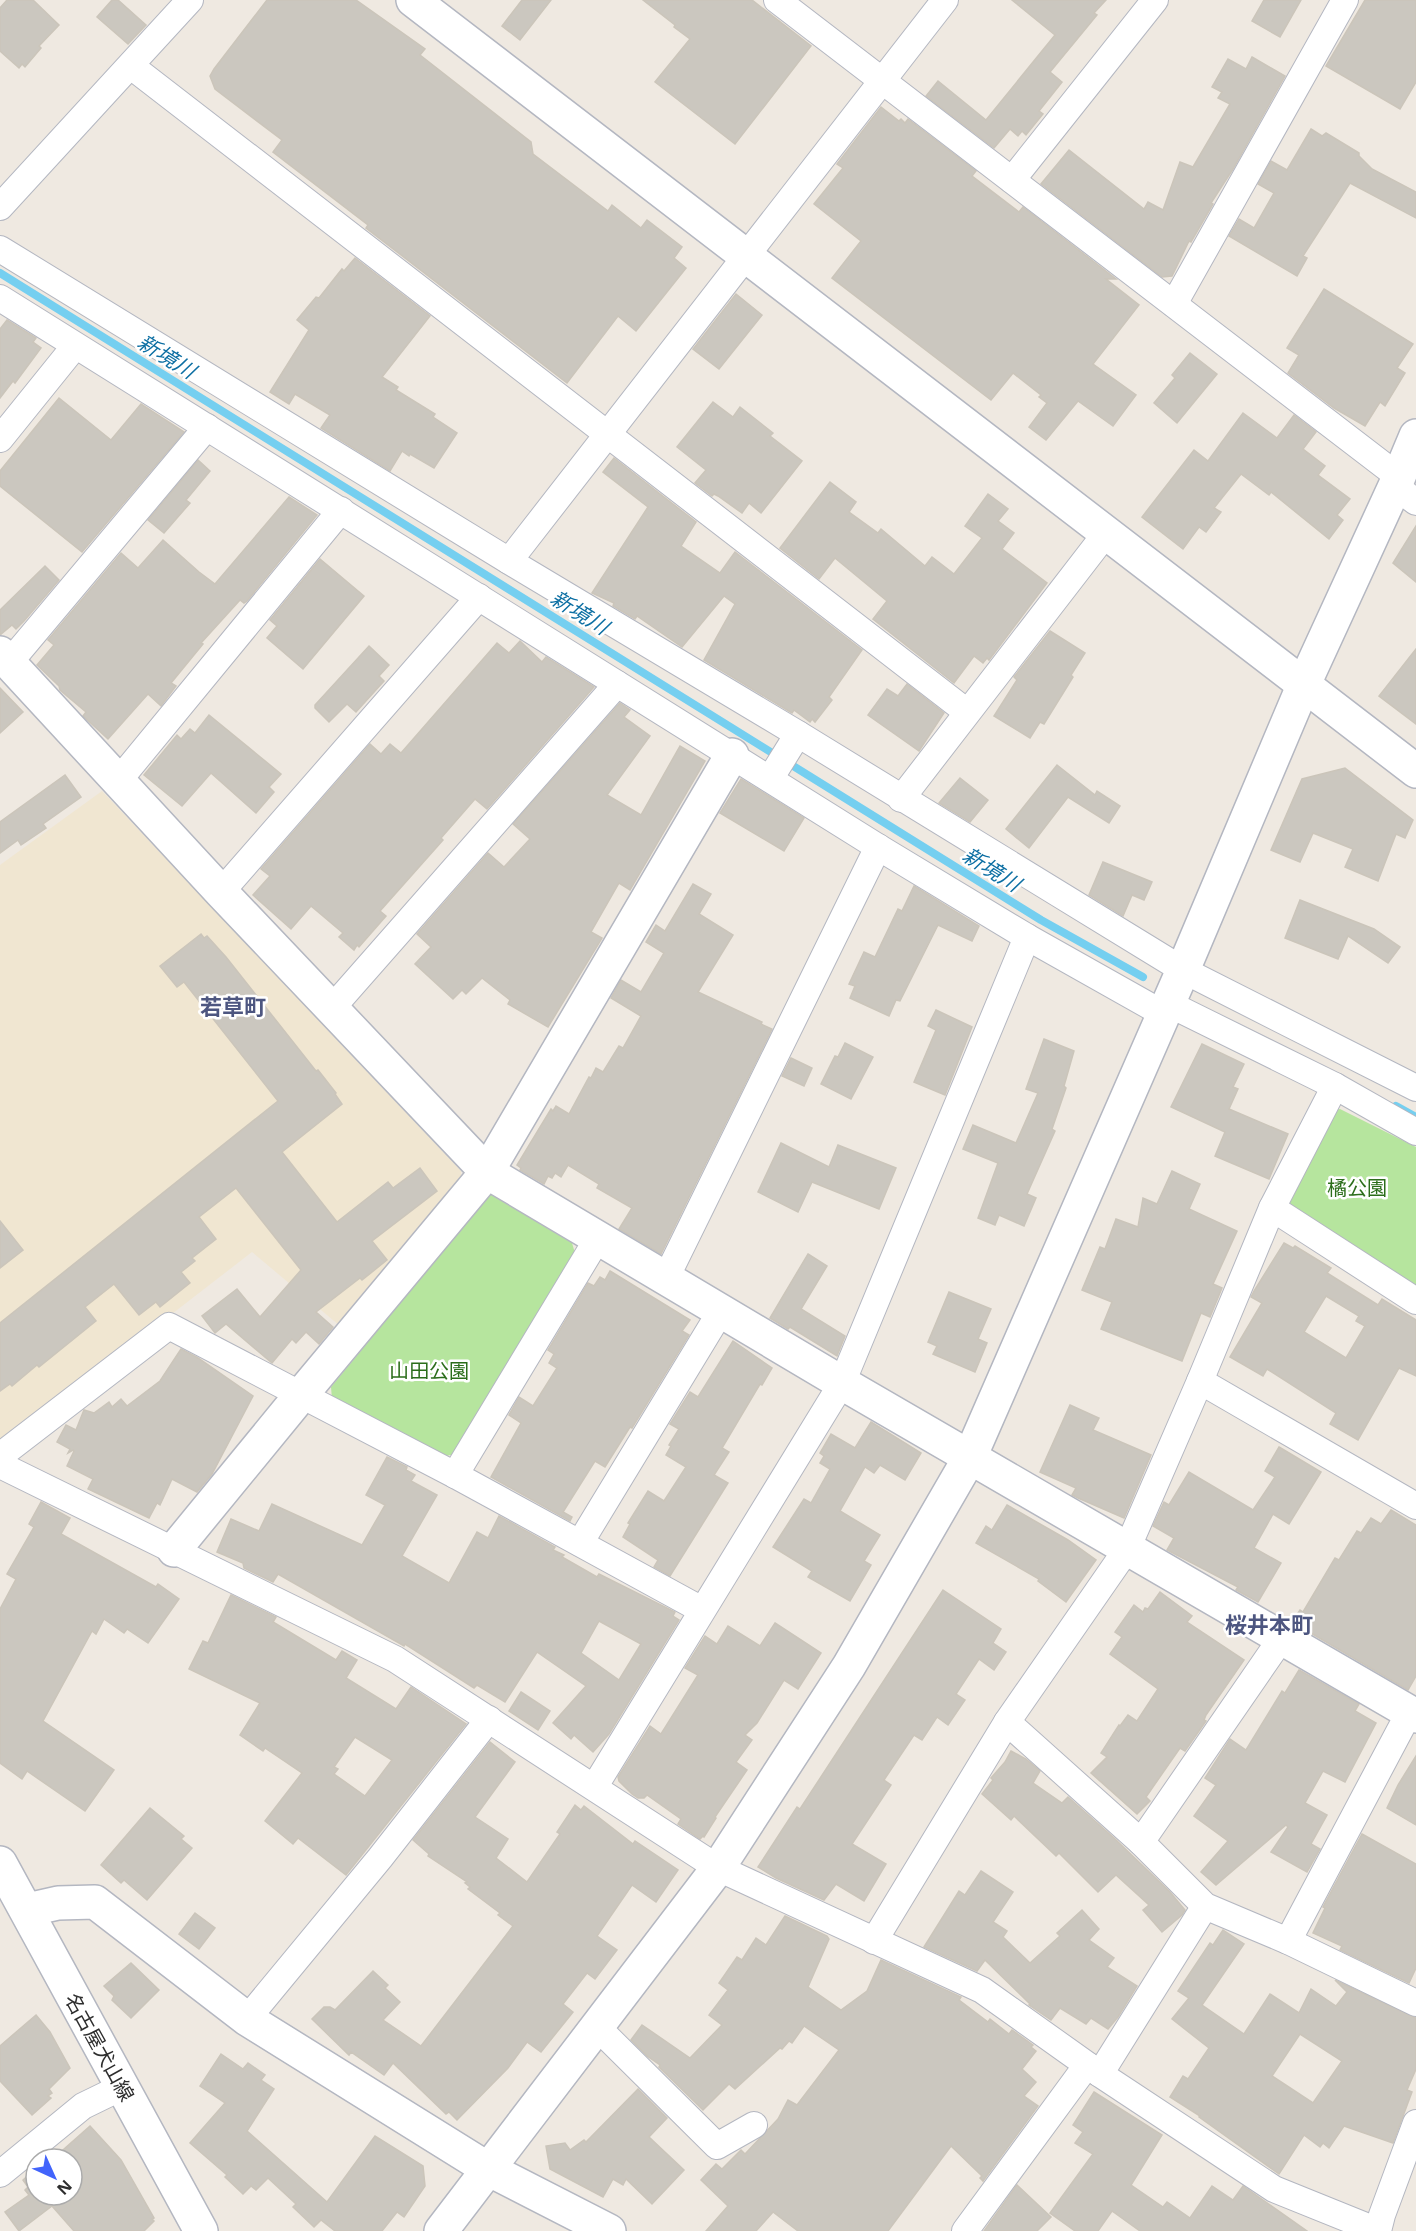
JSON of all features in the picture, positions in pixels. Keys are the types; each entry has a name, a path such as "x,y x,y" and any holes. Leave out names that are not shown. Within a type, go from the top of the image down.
{"street":[{"path":"0,207 190,0"},
{"path":"413,0 1416,771"},
{"path":"777,0 1174,304 1403,488"},
{"path":"509,561 945,0"},
{"path":"1012,180 1155,0"},
{"path":"1174,304 1345,0"},
{"path":"131,66 608,432 967,712"},
{"path":"0,249 1183,970 1416,1088"},
{"path":"0,298 732,755 774,771 878,847 1026,937 1165,1008 1335,1086 1416,1132"},
{"path":"0,439 75,346"},
{"path":"207,427 5,658 221,892 487,1172 842,1383 1412,1714 1288,1941"},
{"path":"441,2231 718,1868 849,1666 970,1457 1183,970 1304,684 1403,488 1416,436"},
{"path":"118,780 341,510"},
{"path":"902,799 1107,532"},
{"path":"221,892 479,597"},
{"path":"332,1008 617,684"},
{"path":"774,771 798,734"},
{"path":"174,1550 487,1172 732,755"},
{"path":"666,1278 878,847"},
{"path":"595,1786 842,1383 1026,937"},
{"path":"874,1941 1007,1722 1127,1549 1272,1208 1335,1086"},
{"path":"1272,1208 1416,1301"},
{"path":"455,1475 598,1238"},
{"path":"580,1543 721,1311"},
{"path":"0,1456 169,1326 455,1475 702,1610"},
{"path":"1200,1381 1416,1506"},
{"path":"0,1465 395,1659 595,1786 718,1868 982,1990 1094,2069 1274,2189 1378,2231 1416,2123"},
{"path":"1140,1842 1281,1639"},
{"path":"247,2019 380,1858 489,1719"},
{"path":"1007,1722 1140,1842 1205,1906 1288,1941 1416,2003"},
{"name":"名古屋犬山線","path":"0,1863 201,2231"},
{"path":"27,1910 58,1904 95,1902 247,2019 488,2169 609,2231"},
{"path":"965,2231 1094,2069 1205,1906"},
{"path":"596,2026 717,2146 754,2125"},
{"path":"0,2174 83,2106 122,2087"}],"shaded area":[{"path":"102,791 461,1171 461,1181 340,1326 252,1252 0,1442 0,865"}],"green space":[{"name":"橘公園","path":"1340,1109 1416,1147 1416,1292 1286,1206 1326,1111"},
{"name":"山田公園","path":"490,1194 572,1243 575,1253 455,1454 442,1457 332,1399 331,1387"}],"building":[{"path":"7,0 33,0 59,25 39,46 41,48 25,67 22,64 19,68 0,51 0,8"},
{"path":"112,0 118,0 146,25 128,44 97,17"},
{"path":"267,0 356,0 425,49 420,55 531,142 533,154 608,211 612,205 641,228 647,220 682,247 674,258 686,268 636,331 618,316 567,383 366,228 368,225 273,152 282,140 215,89 210,76 214,69"},
{"path":"522,0 551,0 520,40 502,26"},
{"path":"643,0 752,0 811,46 735,144 655,82 690,39"},
{"path":"1012,0 1106,0 1094,13 1097,15 1050,72 1062,82 1039,111 1043,114 1026,135 1022,131 1018,136 1010,129 994,148 926,96 938,81 986,120 1055,35"},
{"path":"1264,0 1301,0 1280,37 1252,21"},
{"path":"1365,0 1416,0 1416,82 1400,109 1326,66"},
{"path":"1252,57 1285,76 1233,169 1211,203 1213,204 1191,242 1189,241 1172,276 1162,277 1041,184 1069,150 1144,209 1148,202 1163,210 1180,162 1193,167 1230,104 1218,98 1222,92 1212,87 1228,59 1246,69"},
{"path":"881,107 899,121 901,119 905,123 908,119 976,171 972,176 1019,212 1023,207 1116,279 1106,279 1139,305 1093,364 1136,395 1113,426 1078,401 1046,440 1029,427 1047,403 1039,397 1041,395 1013,373 991,400 832,278 861,241 814,204 843,168 837,164"},
{"path":"1311,129 1322,136 1326,133 1359,153 1359,156 1372,169 1416,192 1416,218 1350,183 1303,256 1307,258 1297,276 1229,236 1239,219 1254,228 1274,193 1258,184 1271,161 1287,170"},
{"path":"355,258 430,316 382,377 398,387 396,390 435,414 433,417 457,433 434,468 402,451 390,471 321,428 330,415 295,394 289,404 270,392 309,330 297,320 316,297 319,298 342,269 344,271"},
{"path":"1324,289 1413,344 1397,368 1405,373 1385,406 1380,402 1365,426 1334,408 1288,373 1299,355 1287,348"},
{"path":"736,294 762,315 719,369 693,349"},
{"path":"7,320 36,338 33,342 41,348 15,383 13,381 0,398 0,329"},
{"path":"1190,353 1217,374 1177,423 1154,403 1175,378 1172,375"},
{"path":"59,398 111,440 141,404 184,432 82,552 0,486 0,471"},
{"path":"713,402 733,417 740,407 773,433 770,436 802,461 761,513 749,503 742,513 718,496 714,494 712,496 695,483 706,470 677,447"},
{"path":"1243,413 1277,438 1294,415 1316,432 1303,449 1325,466 1318,475 1350,499 1337,515 1343,520 1329,539 1271,492 1269,495 1241,474 1214,508 1221,512 1206,532 1199,527 1183,549 1142,517 1194,450 1208,461"},
{"path":"614,458 696,522 681,546 720,573 735,552 862,650 829,697 832,700 815,722 812,719 810,722 794,710 792,713 704,660 735,604 724,596 682,647 637,616 635,619 613,606 614,603 592,593 648,507 603,472"},
{"path":"198,460 210,471 186,500 190,503 164,533 148,520"},
{"path":"830,482 856,502 849,512 878,533 881,529 925,566 932,557 954,574 982,538 965,526 988,494 1008,509 998,521 1014,533 1002,549 1047,583 989,660 987,658 983,663 974,656 954,683 873,619 887,601 835,558 819,579 780,548"},
{"path":"289,497 317,515 247,601 244,603 240,600 201,643 203,644 171,683 176,686 161,706 148,694 108,739 83,716 86,712 60,690 59,686 37,665 54,645 48,640 121,553 138,568 163,540 215,584"},
{"path":"1416,526 1416,582 1393,563"},
{"path":"320,559 364,596 303,669 267,638 277,626 270,620"},
{"path":"45,566 59,580 16,629 12,625 0,635 0,610"},
{"path":"1050,631 1085,653 1044,724 1040,722 1030,738 994,716 1017,680 1014,677"},
{"path":"520,641 542,662 546,657 594,687 487,809 475,799 441,838 443,840 380,911 386,916 359,947 357,945 354,950 339,937 343,933 311,906 291,929 253,895 270,876 261,869 370,744 381,754 390,744 401,753 497,643 509,653"},
{"path":"369,646 389,665 379,676 384,681 356,712 347,704 329,722 315,708 315,705"},
{"path":"1416,649 1416,724 1379,696"},
{"path":"907,684 944,713 919,751 868,715 887,689 898,696"},
{"path":"0,688 23,712 0,733"},
{"path":"620,703 630,710 624,717 650,736 607,795 641,815 680,746 705,761 630,890 619,883 591,932 602,938 548,1027 508,1004 510,1000 482,978 466,994 462,990 453,999 415,964 431,947 417,934 488,853 504,867 530,839 513,824"},
{"path":"209,715 281,774 269,787 274,792 256,813 211,773 182,806 144,775 177,735 181,739 190,729 195,733"},
{"path":"1057,765 1095,795 1097,791 1120,806 1109,823 1068,797 1029,848 1006,829"},
{"path":"1345,768 1413,820 1405,838 1396,834 1378,881 1345,867 1353,849 1313,833 1300,862 1271,850 1302,779"},
{"path":"65,775 81,797 43,824 46,828 21,845 18,840 0,853 0,822"},
{"path":"960,778 988,800 970,822 939,803"},
{"path":"741,779 804,818 784,851 720,813"},
{"path":"1103,862 1152,882 1144,900 1132,895 1123,916 1089,895"},
{"path":"693,884 711,894 699,914 733,935 698,992 772,1029 661,1254 619,1229 632,1208 597,1188 599,1184 568,1165 561,1177 555,1173 552,1178 548,1176 544,1184 520,1170 521,1168 517,1165 551,1109 553,1111 556,1106 569,1114 596,1068 603,1072 619,1046 623,1048 641,1016 611,998 621,980 641,992 664,953 646,942 656,925 665,931"},
{"path":"914,886 979,926 972,941 938,925 900,1001 896,1000 889,1016 850,998 855,986 849,984 864,952 875,957 898,909 902,911"},
{"path":"1300,900 1374,929 1400,947 1388,963 1348,936 1338,959 1285,938"},
{"path":"201,934 204,938 207,936 226,957 316,1071 318,1070 342,1104 282,1152 337,1222 388,1182 393,1188 420,1168 437,1191 372,1241 387,1260 316,1312 333,1327 319,1344 306,1332 296,1343 292,1339 272,1363 226,1324 215,1333 202,1316 237,1289 260,1317 301,1270 236,1188 199,1217 216,1239 192,1258 195,1261 181,1272 190,1283 160,1307 156,1302 139,1315 114,1284 85,1307 96,1321 39,1367 37,1365 12,1386 10,1384 0,1391 0,1323 278,1101 184,982 177,987 160,966"},
{"path":"936,1010 972,1027 945,1095 914,1082 936,1030 928,1026"},
{"path":"1044,1039 1074,1051 1064,1086 1066,1088 1052,1129 1055,1131 1027,1194 1036,1198 1024,1226 999,1215 995,1225 978,1218 998,1163 963,1149 973,1125 1016,1143 1038,1093 1026,1089"},
{"path":"845,1043 873,1057 851,1099 821,1084 835,1056 838,1057"},
{"path":"1202,1044 1244,1064 1233,1087 1238,1089 1229,1109 1288,1134 1269,1179 1215,1156 1225,1132 1171,1107"},
{"path":"791,1058 812,1068 804,1086 782,1076"},
{"path":"781,1143 829,1167 838,1145 896,1168 879,1209 812,1182 798,1212 758,1192"},
{"path":"1172,1171 1200,1184 1189,1209 1237,1231 1213,1284 1222,1288 1210,1317 1201,1313 1182,1361 1101,1329 1112,1302 1082,1290 1100,1247 1105,1249 1116,1219 1138,1227 1143,1198 1157,1204"},
{"path":"0,1221 23,1250 0,1268"},
{"path":"1284,1243 1293,1248 1295,1246 1331,1268 1327,1273 1378,1305 1382,1299 1416,1320 1416,1376 1399,1368 1358,1440 1330,1424 1336,1413 1267,1369 1263,1376 1230,1357 1262,1303 1251,1297","holes":["1326,1296 1359,1316 1356,1321 1365,1326 1346,1358 1304,1332"]},
{"path":"808,1254 827,1266 801,1309 845,1336 837,1356 790,1327 788,1329 770,1318"},
{"path":"610,1271 690,1320 682,1331 689,1335 632,1428 630,1427 605,1467 595,1461 563,1512 572,1517 570,1521 491,1477 521,1423 509,1415 519,1397 533,1406 557,1368 549,1363 554,1354 548,1350 588,1283 594,1286 600,1277 605,1280"},
{"path":"949,1292 991,1309 978,1339 987,1343 975,1372 933,1354 937,1346 928,1342"},
{"path":"733,1341 772,1368 722,1448 729,1452 714,1475 728,1483 670,1576 654,1567 658,1560 623,1537 630,1524 628,1523 648,1491 664,1501 686,1467 666,1455 679,1429 670,1424 690,1392 698,1397"},
{"path":"181,1349 253,1396 212,1474 197,1492 172,1479 160,1505 157,1503 149,1518 88,1489 93,1479 67,1466 74,1451 68,1453 70,1449 57,1442 66,1425 76,1430 84,1410 94,1413 109,1402 112,1407 121,1399 127,1406 160,1381"},
{"path":"1070,1405 1099,1418 1093,1430 1151,1455 1124,1518 1072,1495 1076,1488 1040,1472"},
{"path":"871,1422 921,1453 905,1480 880,1465 874,1473 865,1467 840,1511 880,1535 864,1561 871,1565 850,1601 808,1577 812,1571 773,1547 804,1499 811,1503 830,1469 820,1463 824,1456 820,1453 831,1434 855,1448"},
{"path":"1279,1447 1321,1472 1289,1524 1273,1514 1254,1548 1281,1563 1258,1602 1236,1590 1238,1587 1167,1550 1174,1538 1153,1526 1164,1502 1169,1505 1189,1472 1253,1510 1275,1477 1265,1471"},
{"path":"387,1457 407,1467 406,1470 415,1475 411,1481 437,1495 402,1556 449,1583 477,1532 488,1538 499,1516 555,1547 553,1550 564,1555 562,1557 597,1577 599,1574 675,1612 673,1616 679,1620 609,1734 593,1752 574,1735 571,1739 553,1723 586,1686 537,1652 505,1702 477,1685 474,1688 405,1644 404,1646 278,1574 273,1582 244,1568 243,1563 217,1552 231,1519 259,1531 272,1504 362,1545 385,1505 366,1495","holes":["599,1621 641,1644 619,1680 581,1653"]},
{"path":"41,1502 70,1518 61,1534 156,1587 158,1584 179,1599 148,1643 127,1629 124,1633 104,1619 96,1634 92,1631 43,1721 114,1770 85,1811 27,1771 22,1779 0,1763 0,1609 16,1579 7,1574 34,1527 29,1524"},
{"path":"1007,1505 1068,1540 1096,1560 1066,1602 1038,1581 1039,1579 976,1543 986,1526 992,1530"},
{"path":"1391,1510 1416,1525 1416,1676 1408,1690 1292,1622 1300,1610 1303,1612 1335,1558 1339,1560 1357,1531 1361,1533 1371,1518 1381,1524"},
{"path":"943,1590 1001,1629 993,1643 1006,1652 994,1670 979,1659 956,1694 965,1700 948,1725 937,1717 922,1740 914,1735 884,1780 891,1785 852,1844 886,1864 864,1901 836,1884 824,1900 758,1867 797,1807 800,1809"},
{"path":"1160,1592 1192,1616 1187,1622 1244,1660 1206,1715 1204,1720 1206,1721 1185,1751 1180,1748 1146,1797 1150,1801 1137,1814 1091,1773 1107,1757 1101,1753 1119,1725 1128,1715 1137,1721 1158,1689 1110,1654 1122,1637 1115,1632 1134,1605 1143,1612 1145,1608 1148,1609"},
{"path":"231,1595 276,1617 273,1622 336,1660 342,1651 357,1660 346,1678 396,1709 411,1687 466,1724 346,1875 298,1838 293,1844 265,1821 302,1773 265,1748 263,1751 240,1735 260,1703 189,1669 203,1641 208,1643","holes":["355,1737 392,1760 365,1796 334,1774 338,1769 334,1767"]},
{"path":"775,1623 821,1653 798,1689 784,1680 757,1723 745,1735 752,1740 736,1762 747,1770 704,1837 700,1839 678,1824 681,1819 647,1795 644,1798 638,1798 632,1794 618,1777 650,1726 661,1734 698,1675 685,1668 705,1636 717,1644 728,1626 760,1646"},
{"path":"1299,1670 1359,1704 1355,1711 1376,1723 1345,1782 1323,1771 1305,1803 1327,1815 1311,1844 1320,1849 1307,1872 1271,1852 1288,1827 1286,1825 1216,1885 1201,1872 1228,1841 1194,1816 1216,1785 1205,1778 1230,1739 1246,1750 1282,1691 1285,1693"},
{"path":"521,1692 550,1711 538,1730 509,1711"},
{"path":"490,1742 515,1762 475,1817 508,1839 496,1858 527,1882 560,1834 557,1832 575,1805 581,1810 584,1806 633,1844 635,1841 678,1870 656,1902 632,1885 597,1936 617,1950 595,1979 587,1973 563,2004 573,2012 541,2052 527,2042 508,2068 457,2120 449,2112 446,2114 393,2063 384,2075 351,2052 349,2055 312,2019 324,2007 335,2010 373,1971 388,1985 385,1988 400,2002 383,2020 421,2046 513,1926 468,1889 470,1887 465,1883 467,1882 428,1856 429,1854 413,1840"},
{"path":"1011,1751 1026,1759 1040,1771 1033,1783 1062,1803 1068,1797 1114,1838 1170,1892 1185,1910 1182,1915 1162,1932 1143,1910 1149,1905 1116,1875 1098,1892 1059,1853 1056,1856 1014,1816 1011,1820 982,1794"},
{"path":"1416,1756 1416,1825 1387,1808"},
{"path":"150,1808 184,1836 181,1839 192,1848 147,1900 124,1880 121,1883 101,1865"},
{"path":"1362,1834 1416,1864 1416,1968 1409,1983 1340,1950 1342,1946 1313,1933 1325,1908 1323,1907"},
{"path":"981,1871 1013,1892 993,1922 1007,1931 1003,1937 1030,1963 1060,1936 1057,1933 1082,1910 1099,1929 1089,1940 1114,1958 1107,1967 1137,1986 1108,2029 1091,2018 1086,2024 1060,2008 1051,2020 1029,2005 985,1960 977,1971 924,1947 959,1891 965,1895"},
{"path":"195,1913 215,1928 199,1949 179,1934"},
{"path":"785,1916 829,1939 808,1987 841,2010 867,1991 881,1960 961,1997 959,2000 988,2022 990,2019 1009,2034 1012,2030 1033,2045 1031,2047 1036,2051 1022,2069 1036,2082 1024,2096 1038,2106 983,2181 980,2178 982,2176 951,2146 888,2231 798,2231 773,2212 756,2231 706,2231 728,2206 701,2180 716,2164 722,2169 741,2150 745,2154 778,2119 788,2100 797,2105 839,2050 804,2026 792,2043 789,2041 782,2049 780,2048 735,2089 729,2084 703,2110 659,2067 660,2065 631,2040 642,2025 690,2058 722,2025 709,2015 728,1990 719,1983 737,1957 742,1960 756,1938 766,1945"},
{"path":"1223,1930 1244,1944 1202,2005 1244,2034 1270,1994 1299,2013 1311,1989 1336,2006 1347,1992 1335,1980 1416,2018 1416,2069 1407,2090 1412,2092 1393,2143 1344,2126 1329,2148 1323,2143 1320,2147 1304,2135 1279,2174 1170,2097 1183,2076 1188,2079 1209,2048 1172,2019 1189,1998 1178,1991 1210,1943 1213,1945","holes":["1300,2034 1342,2061 1313,2103 1272,2076"]},
{"path":"131,1963 159,1990 131,2018 112,2000 114,1996 104,1986"},
{"path":"36,2015 50,2032 70,2068 49,2089 52,2093 48,2096 51,2098 32,2115 0,2081 0,2046"},
{"path":"221,2054 243,2069 248,2063 265,2075 261,2080 274,2089 247,2131 327,2202 375,2136 423,2166 425,2186 404,2217 397,2212 382,2231 335,2231 321,2220 314,2227 293,2207 296,2204 268,2178 256,2190 251,2186 243,2194 225,2177 227,2175 190,2143 225,2103 200,2086"},
{"path":"638,2089 667,2118 649,2137 684,2170 652,2204 626,2179 623,2185 613,2179 603,2197 550,2169 546,2146 565,2143 570,2150 584,2140 586,2142"},
{"path":"1094,2092 1162,2135 1131,2185 1163,2207 1167,2202 1190,2218 1212,2186 1233,2200 1243,2186 1307,2231 1140,2231 1112,2211 1098,2231 1075,2231 1050,2213 1093,2154 1075,2143 1083,2132 1073,2125"},
{"path":"90,2126 121,2160 154,2221 144,2231 74,2231 53,2207 84,2207 84,2147 66,2147"},
{"path":"1017,2185 1051,2217 1037,2231 984,2231"},
{"path":"24,2199 24,2207 51,2207 19,2231 5,2212"}],"waterway":[{"name":"新境川","path":"0,273 1041,920 1143,977"},
{"name":"新境川","path":"1396,1106 1416,1117"}],"district":[{"name":"若草町","path":"233,1006"},
{"name":"桜井本町","path":"1269,1624"}]}
